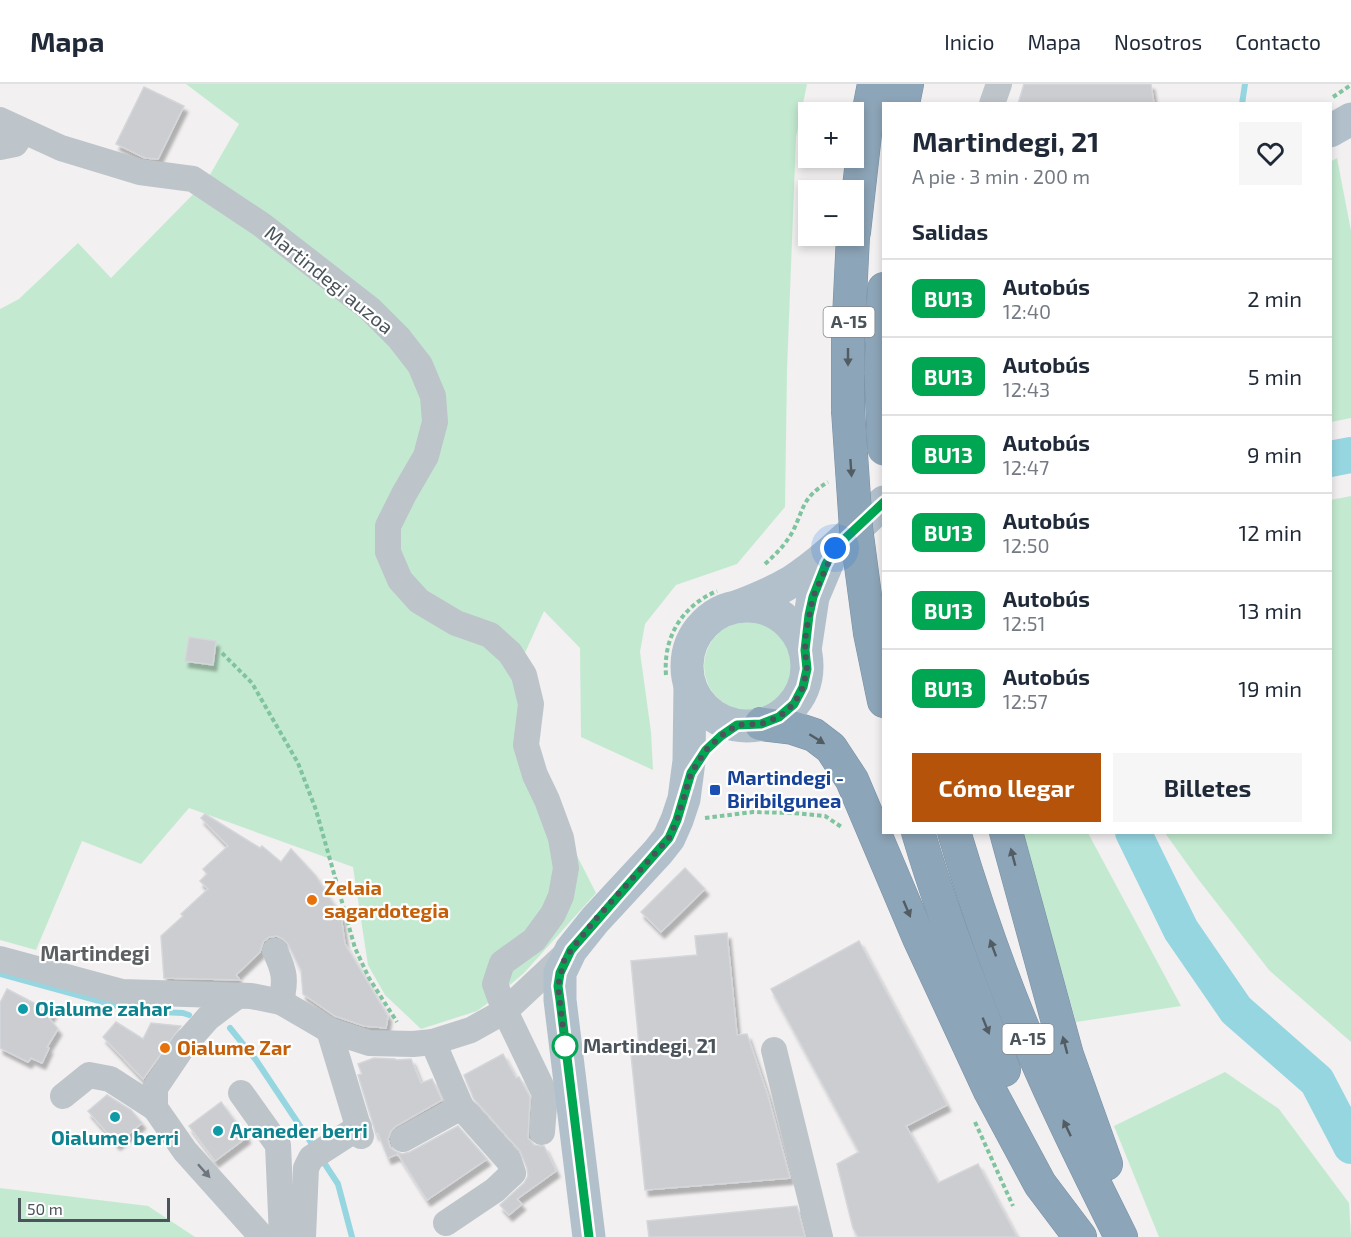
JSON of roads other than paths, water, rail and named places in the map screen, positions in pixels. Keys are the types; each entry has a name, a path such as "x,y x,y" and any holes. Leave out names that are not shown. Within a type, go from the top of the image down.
{"highway":[{"name":"A-15","path":"859,180 866,124 874,84"},
{"path":"903,102 907,84"},
{"name":"A-15","path":"852,246 848,338 848,410 856,528 870,633 882,691"},
{"name":"A-15","path":"882,346 882,399"},
{"path":"749,725 793,728 814,735 831,748 852,780 919,938 990,1091 1040,1184 1082,1237"},
{"name":"A-15","path":"919,834 931,879 973,994 1008,1080 1082,1237"},
{"name":"A-15","path":"955,834 1005,979 1039,1067 1079,1155 1121,1237"},
{"path":"1007,834 1067,1055 1098,1147 1138,1237"}],"main road":[{"path":"1332,127 1341,108"},
{"path":"686,785 690,736 678,686 687,668 688,651 696,634 707,621 722,611 732,597 789,583 835,548 882,504"},
{"path":"589,1237 555,1001 560,973 571,950 595,920 669,838 677,820 691,773 706,750 721,736 779,717 794,704 803,687 807,669 805,650 813,597 835,548"},
{"path":"732,597 774,612 788,621 798,634 805,650"},
{"path":"678,686 722,721 749,725"}],"street":[{"path":"993,102 999,84"},
{"name":"Martindegi auzoa","path":"0,120 61,148 140,172 193,179 261,225 370,309 399,338 420,365 433,396 435,422 426,456 388,526 388,552 400,580 419,601 456,623 490,635 510,653 524,675 531,704 526,745 535,775 561,838 566,868 561,896 553,914 534,940 502,963 495,984 509,1008 545,1094 542,1132"},
{"path":"0,147 15,144 23,132"},
{"path":"0,959 122,992 252,996 281,1002 328,1030 369,1043 423,1043 471,1030 509,1008 571,950"},
{"path":"275,951 284,969 281,1002"},
{"path":"155,1108 155,1088 184,1045 208,1018 236,997"},
{"path":"509,1008 555,1001"},
{"path":"303,1237 306,1168 319,1153 360,1131 328,1030"},
{"path":"423,1043 461,1107 509,1161 513,1173 495,1190 446,1223"},
{"path":"774,1050 820,1237"},
{"path":"63,1096 89,1075 110,1078 155,1108 185,1151 262,1237"},
{"path":"242,1093 278,1145 282,1237"},
{"path":"403,1139 461,1107"}],"waterway":[{"path":"1242,102 1245,84"},
{"path":"1332,459 1351,455"},
{"path":"1134,834 1181,930 1236,1010 1317,1081 1351,1146"},
{"path":"0,974 136,1011 189,1015"},
{"path":"230,1028 256,1060 316,1150"},
{"path":"321,1158 338,1184 352,1237"}],"place":[{"name":"Martindegi - Biribilgunea","path":"715,790"},
{"name":"Zelaia sagardotegia","path":"312,900"},
{"name":"Oialume zahar","path":"23,1009"},
{"name":"Martindegi, 21","path":"565,1046"},
{"name":"Oialume Zar","path":"165,1048"},
{"name":"Oialume berri","path":"115,1117"},
{"name":"Araneder berri","path":"218,1131"}],"district":[{"name":"Martindegi","path":"95,954"}]}
